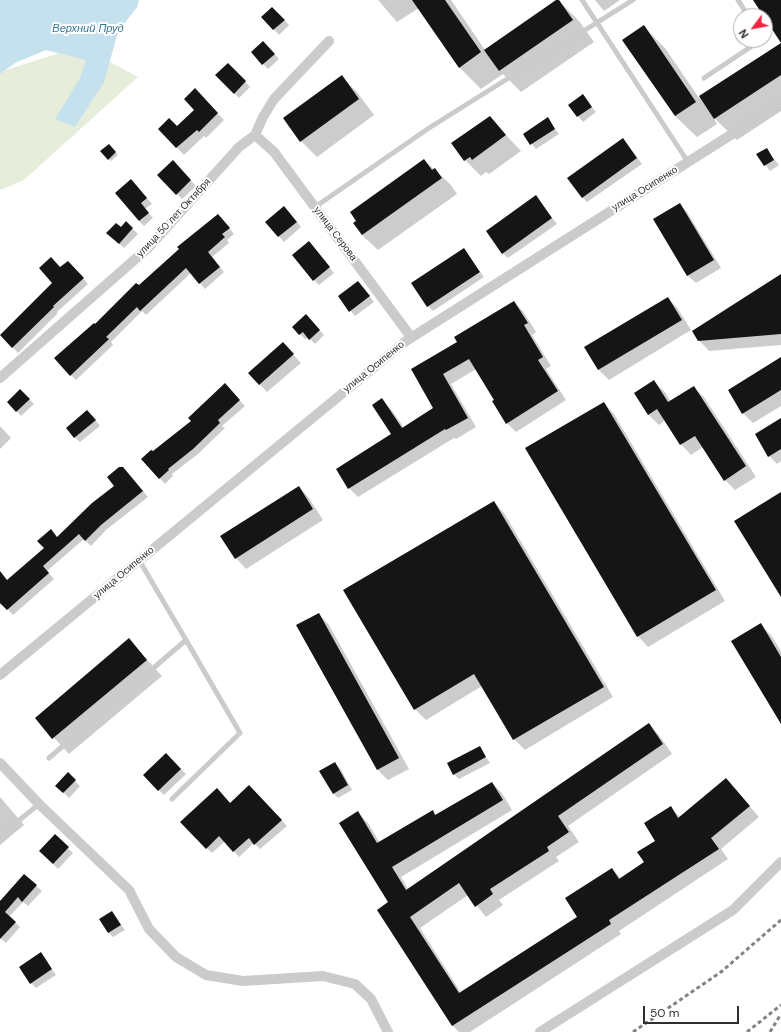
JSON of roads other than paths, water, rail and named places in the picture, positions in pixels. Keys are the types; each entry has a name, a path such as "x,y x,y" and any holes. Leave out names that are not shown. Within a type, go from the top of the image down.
{"street":[{"name":"улица 50 лет Октября","path":"0,378 149,247 239,147 255,135 274,98 329,41"},
{"name":"улица Осипенко","path":"0,675 411,337 781,103"},
{"name":"улица Серова","path":"255,135 274,152 411,337"},
{"path":"0,763 39,804 129,890 149,929 176,958 206,975 243,980 324,976 355,984 370,999 388,1032"},
{"path":"540,1032 733,910 781,862"}],"lane":[{"path":"582,0 688,162"},
{"path":"315,206 429,128 633,0"},
{"path":"704,78 749,48"},
{"path":"139,560 240,733 172,799"},
{"path":"49,758 186,640"},
{"path":"0,836 39,804"}],"water":[{"name":"Верхний Пруд","path":"0,0 139,0 137,7 118,32 104,82 75,127 55,119 80,78 86,60 46,50 15,63 0,74"}],"railway":[{"path":"633,1032 721,972 781,920"},
{"path":"747,1032 781,1005"},
{"path":"770,1032 781,1014"}]}
